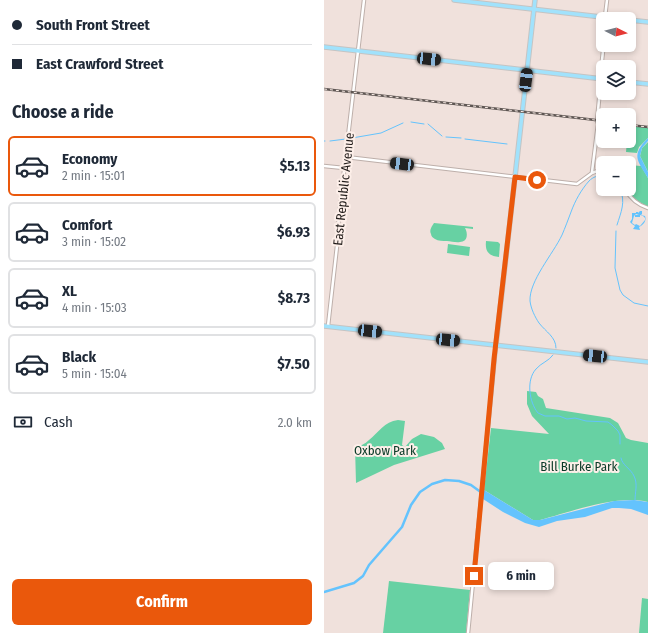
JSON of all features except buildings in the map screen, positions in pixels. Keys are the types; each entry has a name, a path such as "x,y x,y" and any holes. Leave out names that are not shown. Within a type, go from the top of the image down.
{"main road":[{"path":"454,0 596,17"},
{"path":"496,345 535,0"},
{"path":"636,21 648,22"},
{"path":"324,47 596,78"},
{"path":"636,83 648,84"},
{"path":"326,326 648,362"}],"street":[{"name":"East Republic Avenue","path":"326,326 337,246 344,168 364,0"},
{"path":"607,0 607,12"},
{"path":"592,173 599,100"},
{"path":"346,157 577,184 596,172"},
{"path":"324,166 344,168"},
{"path":"630,196 639,204 648,208"},
{"path":"468,633 496,345"}],"green space":[{"path":"636,127 648,128 648,138 639,147 637,153 626,152 626,148 636,148"},
{"path":"648,142 648,172 640,156 642,148"},
{"path":"636,166 641,166 648,178 648,207 632,196 636,196"},
{"path":"434,223 473,227 473,229 465,228 467,237 463,242 439,241 436,240 430,233"},
{"path":"486,241 498,242 500,244 499,257 488,252 486,248"},
{"path":"448,244 470,247 469,256 447,253"},
{"name":"Bill Burke Park","path":"527,391 536,392 538,396 543,399 546,408 610,418 618,423 626,438 648,443 648,502 623,500 609,502 540,520 533,520 484,490 491,428 549,434 532,416 527,404"},
{"name":"Oxbow Park","path":"398,420 405,421 402,445 405,447 412,439 421,434 434,437 442,443 445,449 394,465 356,483 355,447 366,443 385,425"},
{"path":"389,581 470,590 466,633 383,633"},
{"path":"642,598 648,599 648,633 639,633"}],"water":[{"path":"648,138 648,141 642,148 640,156 648,172 648,178 639,162 638,153 639,149"},
{"path":"642,211 641,215 645,216 644,223 639,227 640,230 633,229 635,226 630,222 632,219 632,213 638,213"},
{"path":"484,490 533,520 540,520 614,501 634,500 648,502 648,515 631,509 612,508 585,517 557,521 539,527 525,523 503,512 483,499"}],"waterway":[{"path":"411,122 424,124"},
{"path":"352,138 381,133 403,123"},
{"path":"428,124 442,136"},
{"path":"446,137 461,138"},
{"path":"330,141 346,139"},
{"path":"465,139 507,144"},
{"path":"556,348 556,344 533,313 530,301 531,293 537,276 562,235 574,204 589,181 596,176"},
{"path":"617,225 623,203 622,196"},
{"path":"616,231 615,268 620,290 623,295 634,303 648,306"},
{"path":"553,355 536,369 531,379 530,391 532,403 538,413 545,416 559,416 567,419 575,418 586,421 608,422 618,431 620,435 620,444"},
{"path":"621,458 635,479 635,500"},
{"path":"324,592 354,583 363,576 369,565 402,527 411,505 420,492 432,484 445,480 459,481 471,485 482,493"}],"railway":[{"path":"324,89 596,120"},
{"path":"636,126 648,127"}],"route":[{"path":"474,576 494,359 515,177 537,180"}]}
